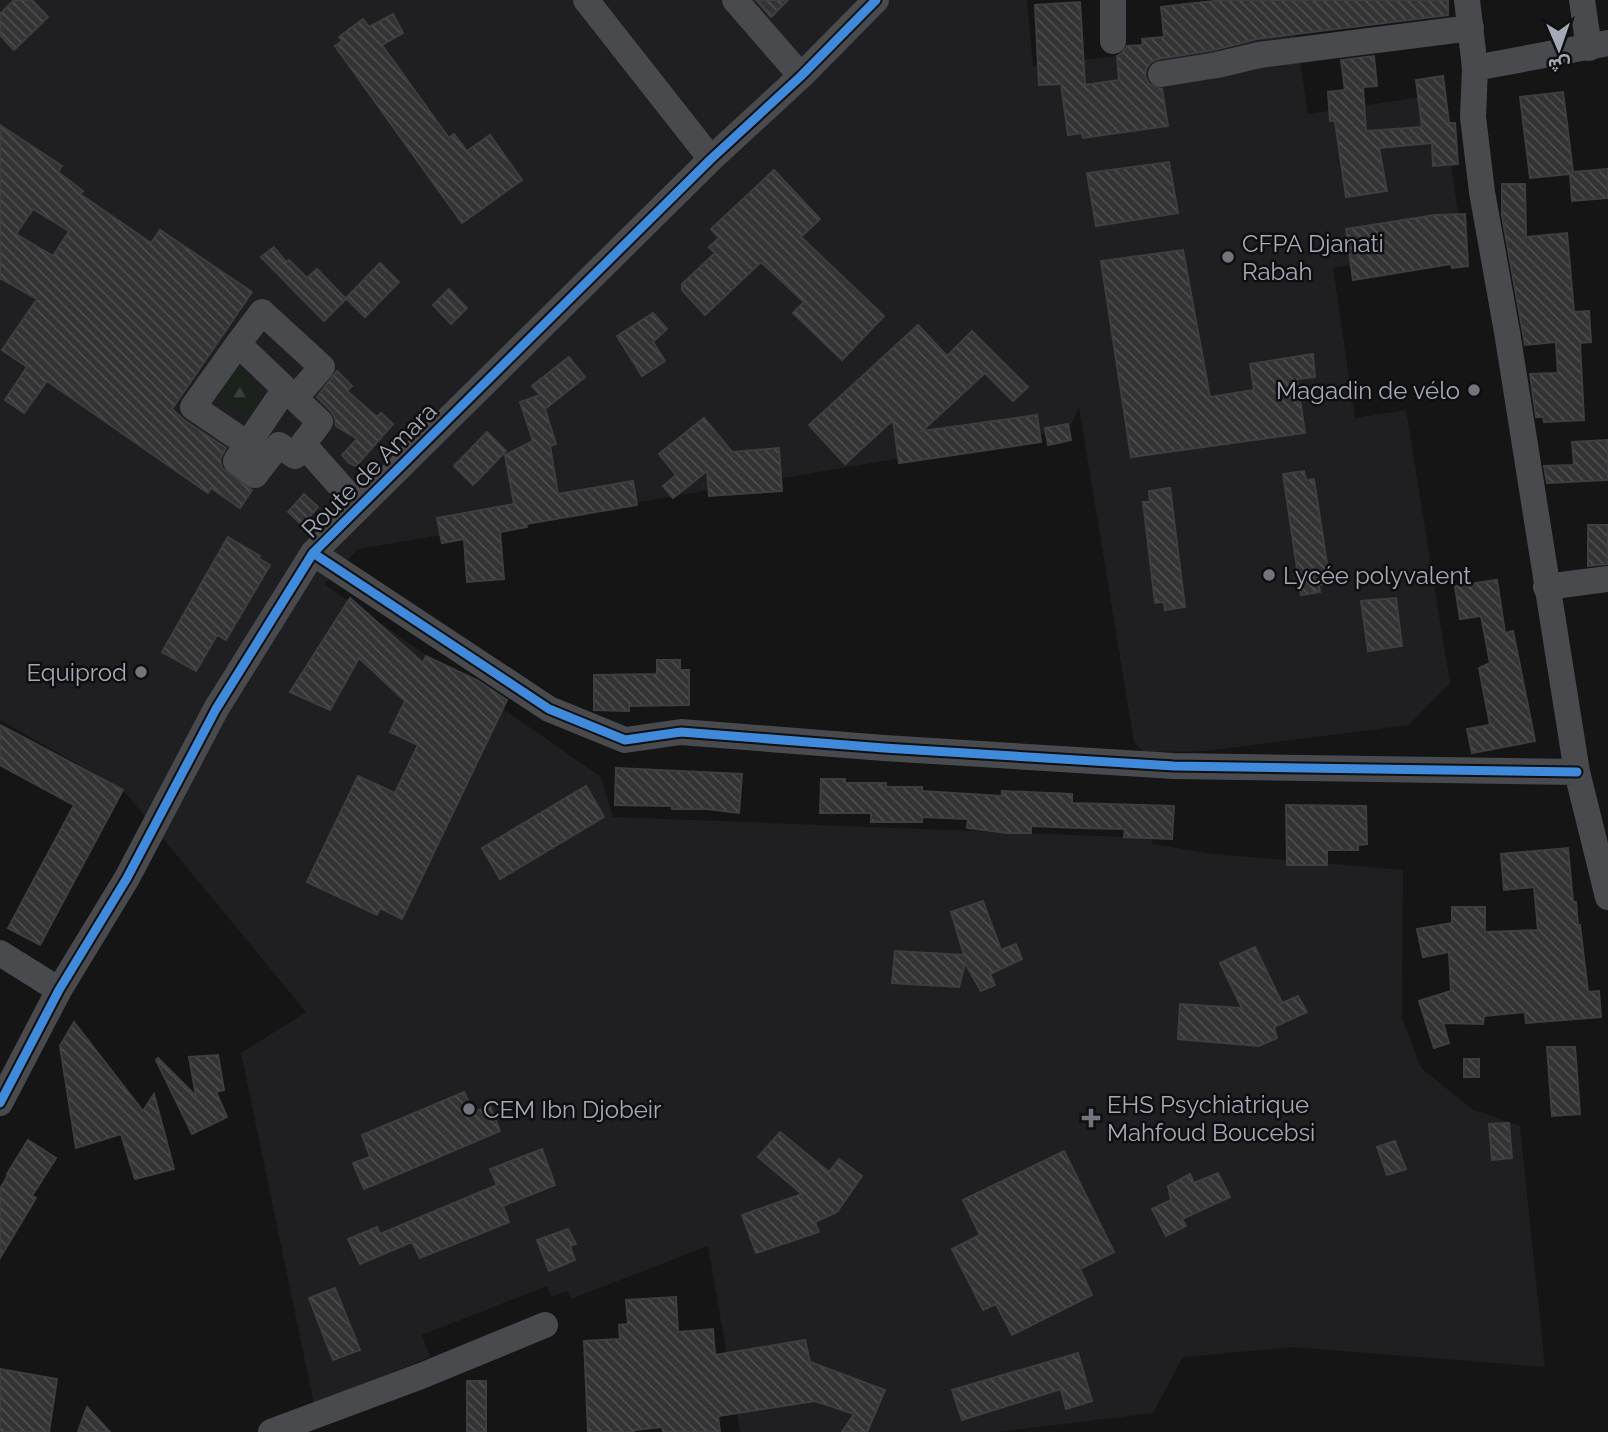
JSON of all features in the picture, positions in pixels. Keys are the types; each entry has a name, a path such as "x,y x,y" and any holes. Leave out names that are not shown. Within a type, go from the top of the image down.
{"street":[{"path":"586,0 711,159"},
{"path":"735,0 800,76"},
{"name":"Route de Amara","path":"0,1103 59,990 127,878 216,709 313,553 711,159 876,0"},
{"path":"1113,0 1113,41"},
{"path":"1467,0 1475,68 1473,117 1476,154 1577,772 1601,845 1608,897"},
{"path":"1475,68 1598,46 1582,0"},
{"path":"1161,74 1259,55 1471,28"},
{"path":"262,312 322,367 290,394 258,451 193,407 262,312"},
{"path":"238,344 320,422 295,456 279,445 258,451"},
{"path":"303,444 359,507"},
{"path":"313,553 548,709 625,740 681,732 884,748 1174,765 1577,772"},
{"path":"1546,587 1608,579"},
{"path":"0,953 59,990"},
{"path":"271,1432 421,1376 545,1325"}],"shaded area":[{"path":"0,0 1027,0 1033,66 1296,34 1308,114 1441,94 1463,247 1333,268 1355,418 1406,410 1450,683 1409,725 1206,751 1143,752 1134,742 1079,407 1069,430 358,549 324,584 601,777 613,817 1153,838 1152,844 1214,854 1403,870 1402,1018 1421,1068 1472,1109 1520,1126 1545,1367 1293,1347 1183,1357 1153,1413 997,1432 740,1432 708,1246 571,1299 568,1291 551,1297 547,1286 422,1335 430,1357 314,1404 241,1053 306,1012 123,790 0,720"}],"green space":[{"path":"239,365 262,397 248,416 218,394"},
{"path":"238,382 246,385 249,393 246,401 238,404 230,401 227,393 230,385"}],"building":[{"path":"14,0 32,0 48,17 14,50 0,35 0,14"},
{"path":"756,0 788,0 771,17"},
{"path":"1223,0 1448,0 1448,15 1257,39 1214,50 1158,59 1151,62 1145,76 1149,84 1162,89 1168,126 1083,138 1082,133 1068,135 1061,84 1039,85 1035,5 1080,2 1085,85 1119,80 1117,56 1127,46 1143,45 1142,39 1164,37 1161,7"},
{"path":"393,14 403,33 382,45 449,138 454,134 467,151 490,135 522,180 462,223 335,46 342,41 339,37 363,19 369,27"},
{"path":"1374,56 1377,86 1363,87 1366,131 1422,127 1416,80 1443,76 1449,123 1455,123 1458,164 1433,166 1432,143 1379,148 1387,191 1346,197 1335,121 1330,121 1328,92 1345,90 1341,60"},
{"path":"1563,92 1573,172 1608,169 1608,198 1572,201 1570,174 1530,178 1520,97"},
{"path":"0,125 62,166 58,172 83,191 80,194 151,243 160,230 252,292 172,409 226,448 220,459 222,468 252,490 240,508 211,488 208,493 47,381 24,413 5,400 27,367 2,350 37,299 0,278","holes":["33,209 69,231 53,256 16,234"]},
{"path":"1169,162 1178,213 1096,226 1087,173"},
{"path":"774,170 820,219 801,237 884,316 842,360 793,313 804,302 761,262 705,315 682,290 682,284 715,253 709,247 719,238 711,229"},
{"path":"1502,184 1525,184 1526,237 1567,233 1574,312 1589,311 1591,342 1580,343 1584,420 1544,422 1543,417 1536,417 1530,374 1558,373 1556,342 1525,345 1502,216"},
{"path":"1465,214 1468,266 1452,268 1451,264 1353,280 1346,229 1435,215"},
{"path":"274,247 286,262 289,260 307,278 317,269 346,299 324,321 261,257"},
{"path":"1183,250 1210,397 1254,390 1250,364 1313,354 1315,377 1297,379 1305,433 1131,457 1101,261"},
{"path":"380,263 399,282 365,317 346,298"},
{"path":"449,289 467,308 451,324 433,305"},
{"path":"653,313 667,329 653,342 665,361 642,376 617,336"},
{"path":"918,325 947,356 972,331 1028,387 1013,401 985,373 922,431 1037,415 1041,442 899,463 893,420 845,464 809,425"},
{"path":"569,357 585,377 545,409 556,444 550,446 558,494 633,481 637,505 526,524 527,527 500,532 504,579 467,582 464,539 442,543 437,518 514,504 505,455 533,441 520,402 540,395 532,386"},
{"path":"337,371 352,386 347,391 377,417 381,413 393,424 356,466 342,455 357,439 336,426 331,411 317,397"},
{"path":"704,418 732,452 779,448 782,491 709,496 707,471 673,498 663,486 676,475 659,454"},
{"path":"1068,424 1071,440 1048,445 1045,428"},
{"path":"487,432 506,451 473,485 454,466"},
{"path":"1608,440 1608,480 1547,483 1544,466 1574,465 1572,442"},
{"path":"1304,471 1306,480 1314,479 1330,583 1319,585 1320,592 1301,595 1283,474"},
{"path":"1170,488 1185,607 1165,610 1164,602 1155,603 1143,502 1150,502 1149,491"},
{"path":"304,494 318,507 302,525 288,512"},
{"path":"1588,525 1608,525 1608,564 1588,566"},
{"path":"228,537 270,565 226,640 217,635 196,671 162,652"},
{"path":"1497,580 1505,633 1513,631 1535,741 1472,753 1467,729 1490,725 1479,668 1490,663 1481,616 1460,619 1455,586"},
{"path":"350,598 423,663 426,656 477,680 507,700 402,919 380,908 377,915 307,882 358,776 395,793 418,745 390,732 405,701 359,658 330,710 290,692"},
{"path":"1396,598 1402,646 1368,651 1361,601"},
{"path":"657,660 680,660 680,670 689,670 689,705 629,706 629,711 594,710 594,675 657,674"},
{"path":"0,725 123,790 40,945 8,928 74,805 0,765"},
{"path":"616,768 742,774 739,813 672,809 672,806 615,805"},
{"path":"821,779 845,779 845,783 886,783 886,787 922,787 922,791 1002,796 1002,791 1072,794 1072,803 1174,806 1172,839 1124,837 1125,829 1031,826 1031,833 1008,833 967,828 968,819 922,817 922,822 871,822 871,813 820,813"},
{"path":"586,786 604,817 500,879 482,848"},
{"path":"1286,805 1366,806 1367,844 1358,845 1358,850 1327,850 1327,865 1287,865"},
{"path":"1568,848 1573,902 1576,902 1578,926 1580,925 1588,992 1599,991 1601,1017 1526,1023 1525,1012 1484,1016 1483,1024 1443,1023 1449,1043 1434,1048 1419,1001 1451,991 1449,952 1423,957 1417,929 1452,923 1452,907 1485,907 1485,932 1538,930 1534,887 1504,890 1501,854"},
{"path":"983,901 1001,950 1016,944 1022,959 990,974 995,985 981,991 965,963 959,987 892,983 895,951 964,955 951,912"},
{"path":"1255,947 1282,1003 1298,996 1307,1012 1274,1027 1277,1038 1259,1046 1178,1039 1180,1004 1242,1008 1220,963"},
{"path":"74,1022 143,1111 154,1094 174,1169 135,1179 121,1134 76,1148 60,1046"},
{"path":"1547,1047 1575,1047 1580,1114 1552,1116"},
{"path":"218,1055 224,1090 216,1092 227,1117 192,1134 156,1060 158,1058 196,1096 189,1057"},
{"path":"1464,1059 1479,1059 1479,1077 1464,1077"},
{"path":"464,1092 473,1112 490,1106 500,1131 364,1189 353,1163 370,1157 362,1135"},
{"path":"1509,1123 1512,1158 1492,1160 1489,1124"},
{"path":"780,1132 829,1172 839,1159 862,1176 837,1212 815,1222 819,1232 756,1253 742,1215 802,1194 758,1157"},
{"path":"28,1140 56,1158 32,1196 36,1198 0,1258 0,1189"},
{"path":"1395,1141 1406,1169 1387,1175 1377,1147"},
{"path":"542,1149 555,1185 503,1206 509,1222 420,1258 412,1242 360,1264 348,1239 377,1227 380,1234 497,1185 490,1169"},
{"path":"1064,1151 1114,1252 1080,1269 1092,1295 1012,1335 996,1304 983,1310 952,1249 980,1235 963,1200"},
{"path":"1218,1173 1230,1197 1182,1219 1186,1226 1166,1236 1152,1209 1171,1200 1168,1186 1190,1174 1194,1183"},
{"path":"568,1229 576,1244 570,1246 575,1260 549,1271 537,1240"},
{"path":"335,1288 360,1350 333,1360 309,1298"},
{"path":"676,1297 678,1332 713,1329 715,1355 805,1340 810,1362 885,1390 867,1432 842,1432 854,1414 815,1401 718,1416 720,1432 663,1432 662,1427 634,1432 588,1432 584,1341 620,1339 619,1325 628,1324 626,1300"},
{"path":"1078,1353 1092,1401 1066,1409 1061,1389 962,1420 952,1390"},
{"path":"0,1369 57,1379 49,1432 0,1432"},
{"path":"467,1381 486,1381 486,1432 467,1432"},
{"path":"87,1407 110,1432 78,1432"}],"cycle path":[{"path":"0,1103 59,990 127,878 216,709 313,553 711,159 801,76 876,0"},
{"path":"313,553 549,709 625,740 681,732 1174,766 1577,772"}],"place":[{"name":"CFPA Djanati Rabah","path":"1228,257"},
{"name":"Magadin de vélo","path":"1474,390"},
{"name":"Lycée polyvalent","path":"1269,575"},
{"name":"Equiprod","path":"141,672"},
{"name":"CEM Ibn Djobeir","path":"469,1109"},
{"name":"EHS Psychiatrique Mahfoud Boucebsi","path":"1091,1118"}]}
